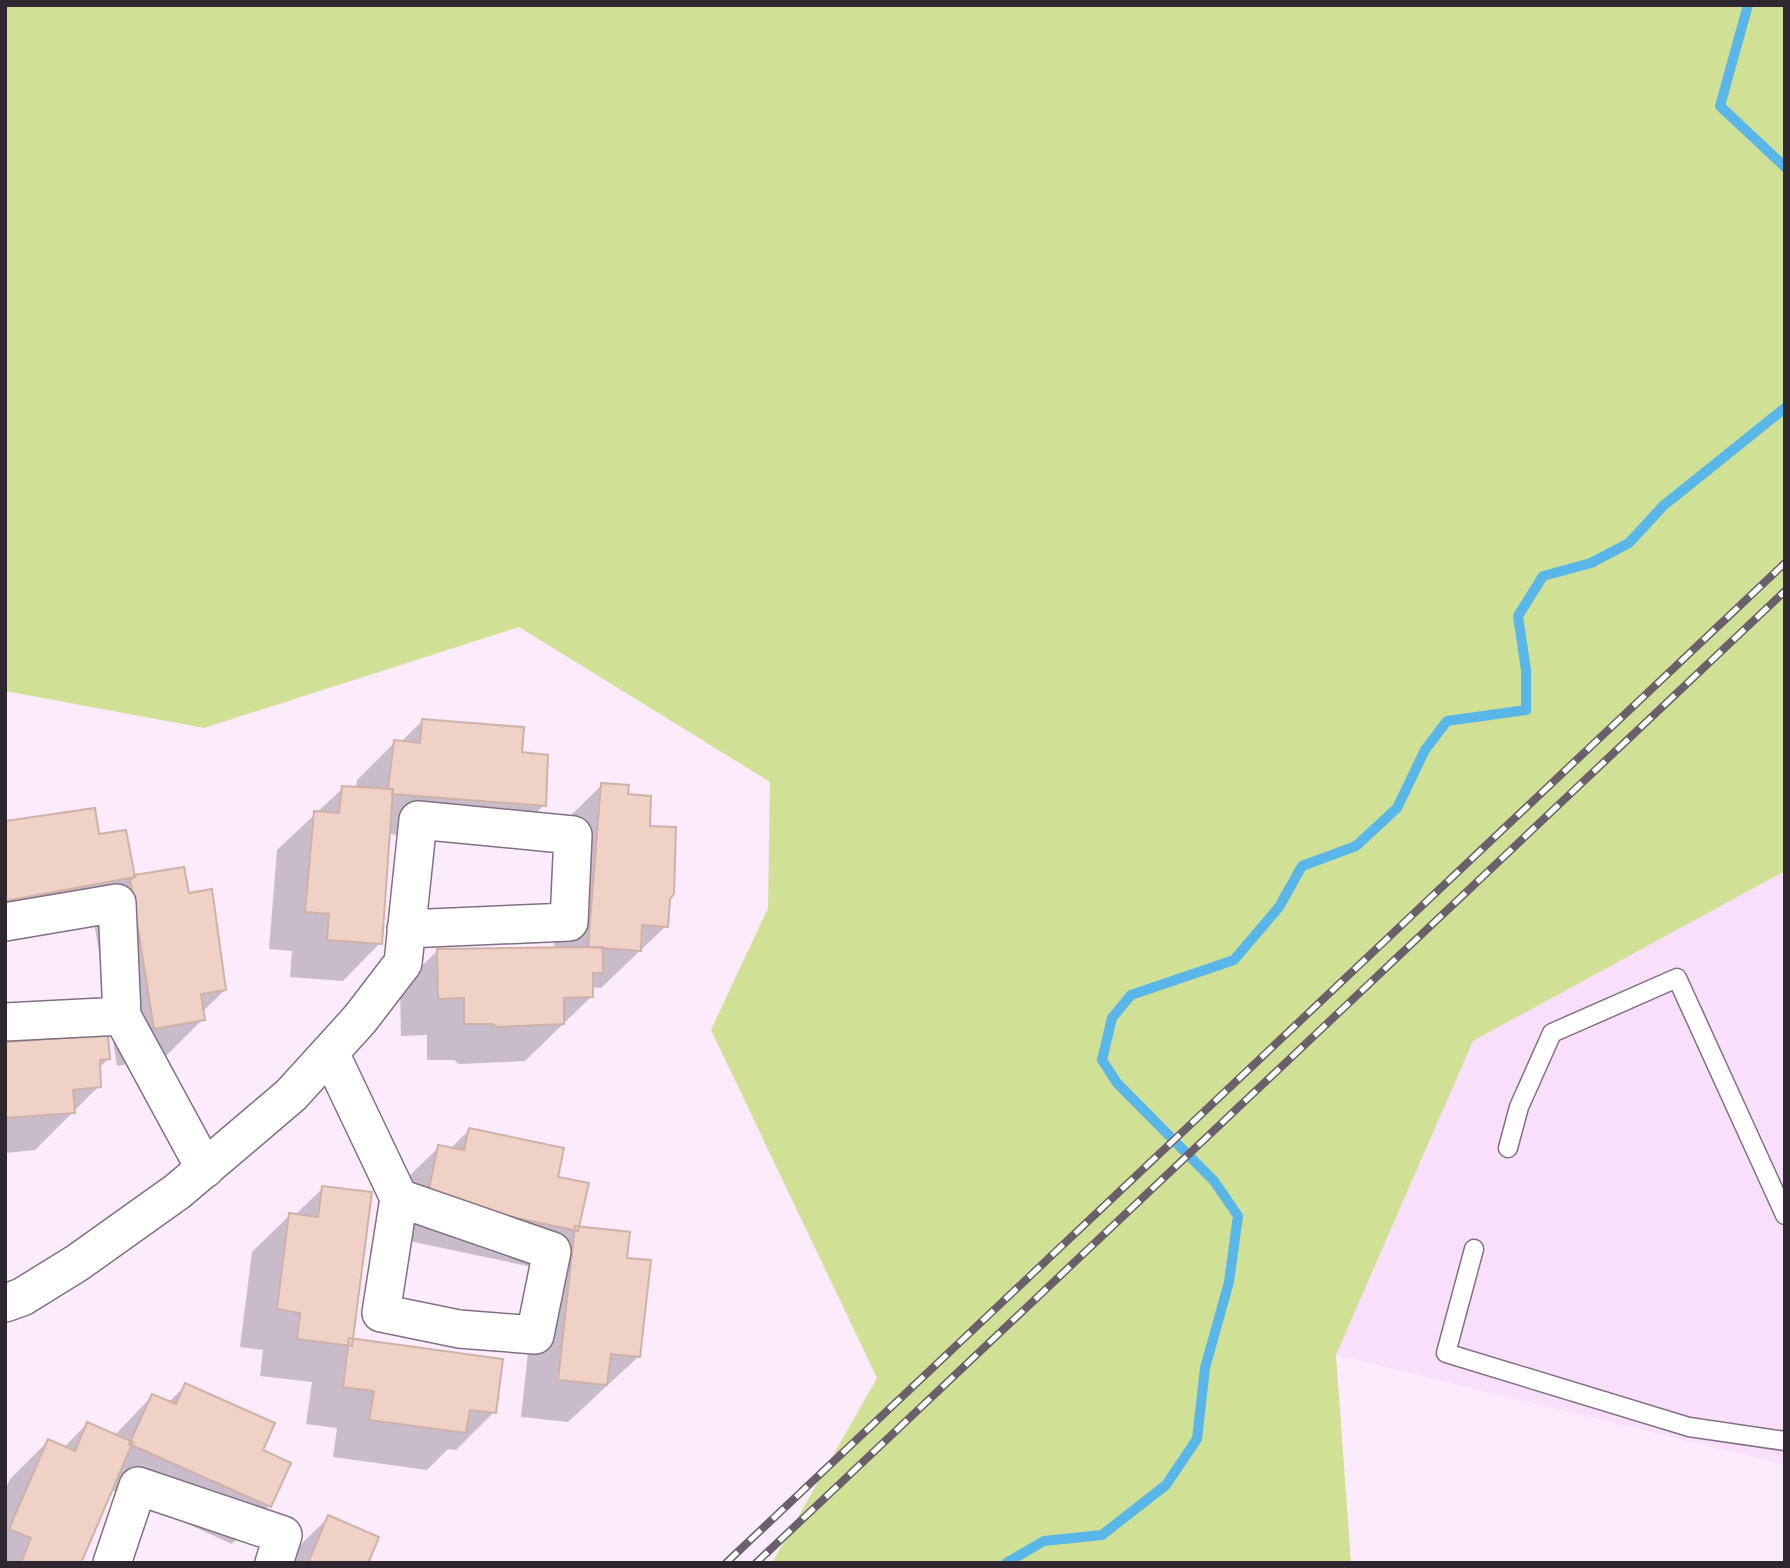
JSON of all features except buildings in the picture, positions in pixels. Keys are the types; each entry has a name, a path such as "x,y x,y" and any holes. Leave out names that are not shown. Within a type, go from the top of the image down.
{"street":[{"path":"5,1303 22,1297 77,1262 178,1191 291,1095 360,1019 403,963 418,820 573,835 569,922 407,929"},
{"path":"5,922 117,903 122,1016 205,1169"},
{"path":"5,1022 122,1016"},
{"path":"330,1053 399,1198 381,1313 459,1329 535,1335 552,1251 399,1198"},
{"path":"112,1563 138,1486 283,1535 274,1563"}],"lane":[{"path":"1508,1148 1519,1107 1552,1033 1676,978 1785,1215"},
{"path":"1474,1249 1446,1353 1689,1427 1785,1441"}],"shaded area":[{"path":"1785,871 1785,1465 1336,1355 1473,1041"}],"green space":[{"path":"5,5 1785,5 1785,871 1473,1041 1336,1355 1351,1563 772,1563 877,1378 711,1030 768,908 770,782 519,627 204,728 5,691"}],"waterway":[{"path":"1748,5 1720,106 1785,167"},
{"path":"1006,1563 1044,1541 1102,1535 1166,1485 1197,1439 1205,1368 1229,1282 1238,1216 1214,1181 1117,1083 1102,1060 1112,1018 1131,995 1234,960 1279,907 1302,866 1356,846 1397,808 1425,750 1447,721 1526,710 1526,670 1518,616 1543,576 1591,563 1629,543 1663,506 1785,408"}],"railway":[{"path":"726,1563 1785,563"},
{"path":"756,1563 1785,591"}]}
